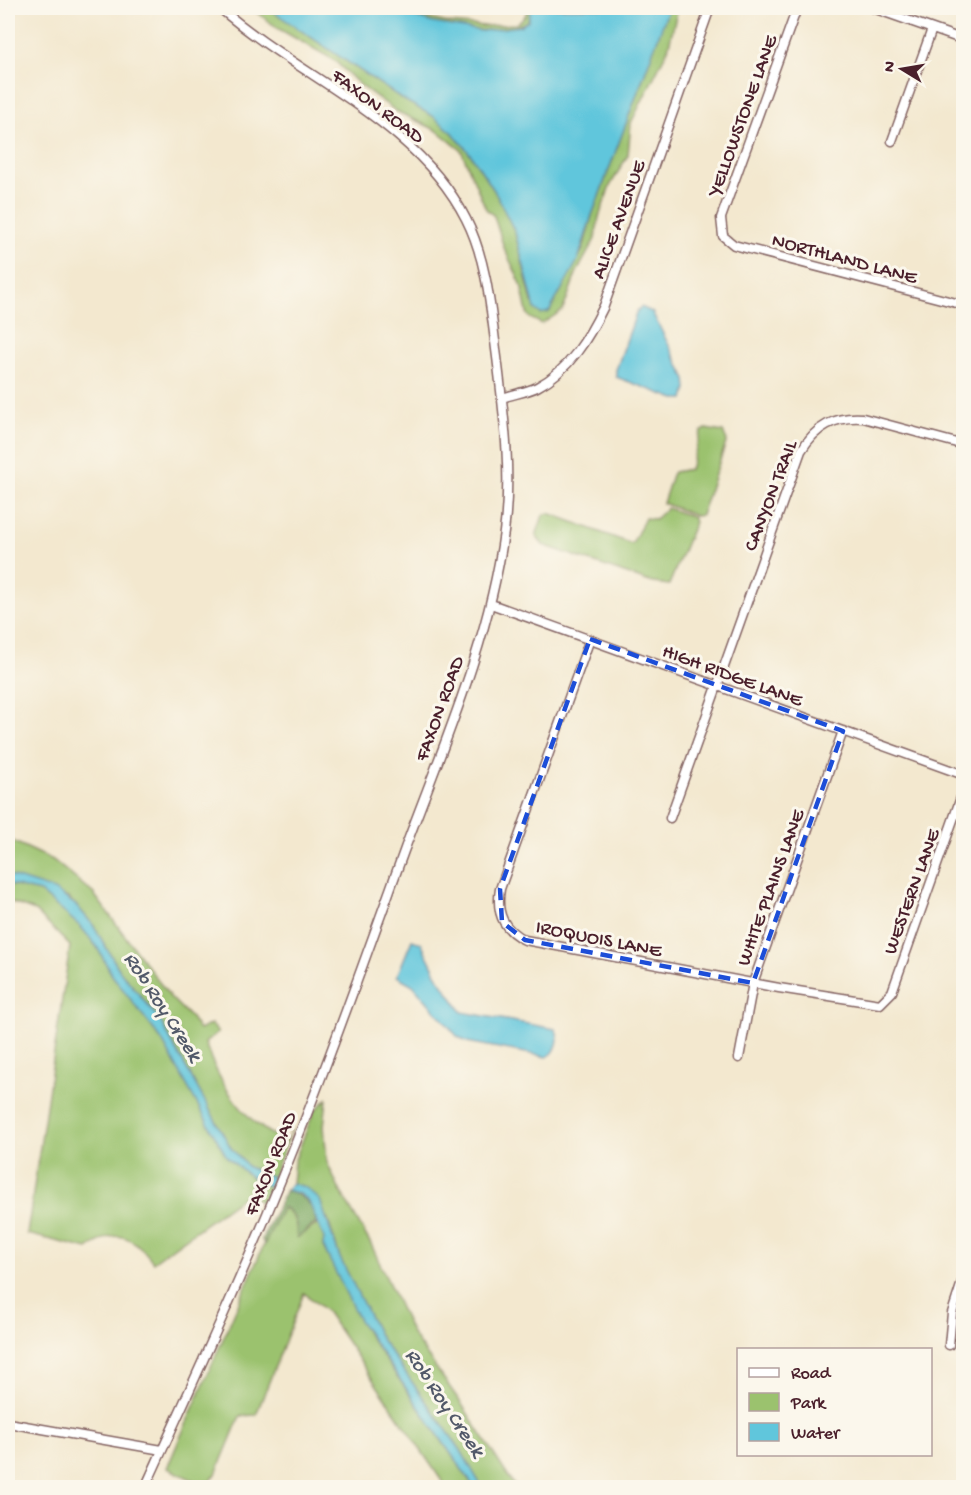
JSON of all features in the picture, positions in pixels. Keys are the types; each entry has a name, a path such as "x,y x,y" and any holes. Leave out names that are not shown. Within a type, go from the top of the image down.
{"street":[{"name":"FAXON ROAD","path":"145,1488 275,1196 349,1002 491,604 504,529 507,458 502,398 491,310 481,262 467,221 447,187 418,154 377,120 247,31 220,8"},
{"name":"ALICE AVENUE","path":"502,398 537,387 563,368 588,339 604,306 710,8"},
{"name":"YELLOWSTONE LANE","path":"722,235 721,218 797,8"},
{"path":"873,8 963,40"},
{"path":"892,141 932,29"},
{"name":"NORTHLAND LANE","path":"722,235 734,245 963,305"},
{"name":"CANYON TRAIL","path":"670,818 801,451 812,434 834,420 849,417 864,418 963,445"},
{"name":"HIGH RIDGE LANE","path":"491,604 963,775"},
{"name":"IROQUOIS LANE","path":"590,639 500,889 498,905 502,922 512,933 525,940 869,1004 884,1002"},
{"name":"WHITE PLAINS LANE","path":"739,1058 753,983 843,731"},
{"name":"WESTERN LANE","path":"884,1002 891,992 906,954 963,789"},
{"path":"949,1346 952,1313 963,1276"},
{"path":"8,1423 162,1450"}],"highlighted area":[{"path":"590,639 843,731 753,983 525,940 502,922 500,889"}],"green space":[{"path":"251,8 268,8 404,100 433,116 453,133 494,190 515,232 532,302 549,312 583,249 592,215 669,8 678,8 668,49 631,123 628,155 610,186 599,217 595,239 576,274 563,310 542,324 530,318 521,284 504,248 494,216 486,209 461,150 436,130 396,111 360,85 334,60 279,29"},
{"path":"383,8 449,23 485,26 516,24 525,16 528,8 531,8 528,21 513,27 476,30 435,25"},
{"path":"706,429 723,432 727,440 701,515 696,516 663,503 672,475 674,472 690,469 701,432"},
{"path":"667,508 693,517 695,522 669,585 653,583 543,545 536,536 543,515 549,513 632,544 645,518 655,519"},
{"path":"8,839 53,860 94,894 171,998 191,1018 199,1030 211,1024 218,1032 205,1043 218,1073 235,1101 258,1125 271,1134 286,1141 292,1130 273,1177 248,1167 231,1148 159,1019 120,971 93,925 77,906 68,898 8,875"},
{"path":"8,884 40,892 81,927 97,947 112,975 161,1039 227,1157 251,1177 269,1187 263,1204 248,1193 153,1262 138,1245 123,1237 107,1238 88,1249 27,1234 70,946 35,911 8,901"},
{"path":"327,1099 324,1126 327,1162 338,1187 371,1244 412,1334 461,1403 515,1487 482,1487 480,1485 460,1449 381,1339 340,1258 328,1220 305,1187 292,1183 294,1162 314,1111"},
{"path":"286,1190 298,1195 311,1206 316,1223 297,1238 294,1220 283,1207 264,1245 262,1239"},
{"path":"283,1207 294,1220 297,1237 318,1224 324,1238 323,1246 367,1333 474,1487 446,1487 326,1311 304,1293 256,1415 240,1416 216,1474 210,1482 199,1483 167,1468 275,1219"}],"water":[{"path":"268,8 383,8 434,23 482,31 520,26 528,21 531,8 669,8 592,215 578,260 549,312 541,314 535,309 515,232 494,190 453,133 433,116 404,100"},
{"path":"641,307 652,312 686,379 687,389 684,399 675,399 616,377 616,370 637,311"},
{"path":"8,875 54,890 77,906 93,925 120,971 159,1019 231,1148 248,1167 273,1177 269,1187 251,1177 227,1157 161,1039 112,975 97,947 81,927 40,892 8,884"},
{"path":"412,940 421,943 439,979 462,1012 555,1029 558,1040 553,1052 547,1057 467,1042 457,1036 413,985 397,976"},
{"path":"292,1183 305,1187 320,1200 340,1258 381,1339 460,1449 482,1487 474,1487 359,1320 323,1246 324,1238 309,1202 300,1194 286,1190"}],"water label":[{"name":"Rob Roy Creek","path":"164,1006"},
{"name":"Rob Roy Creek","path":"446,1402"}]}
